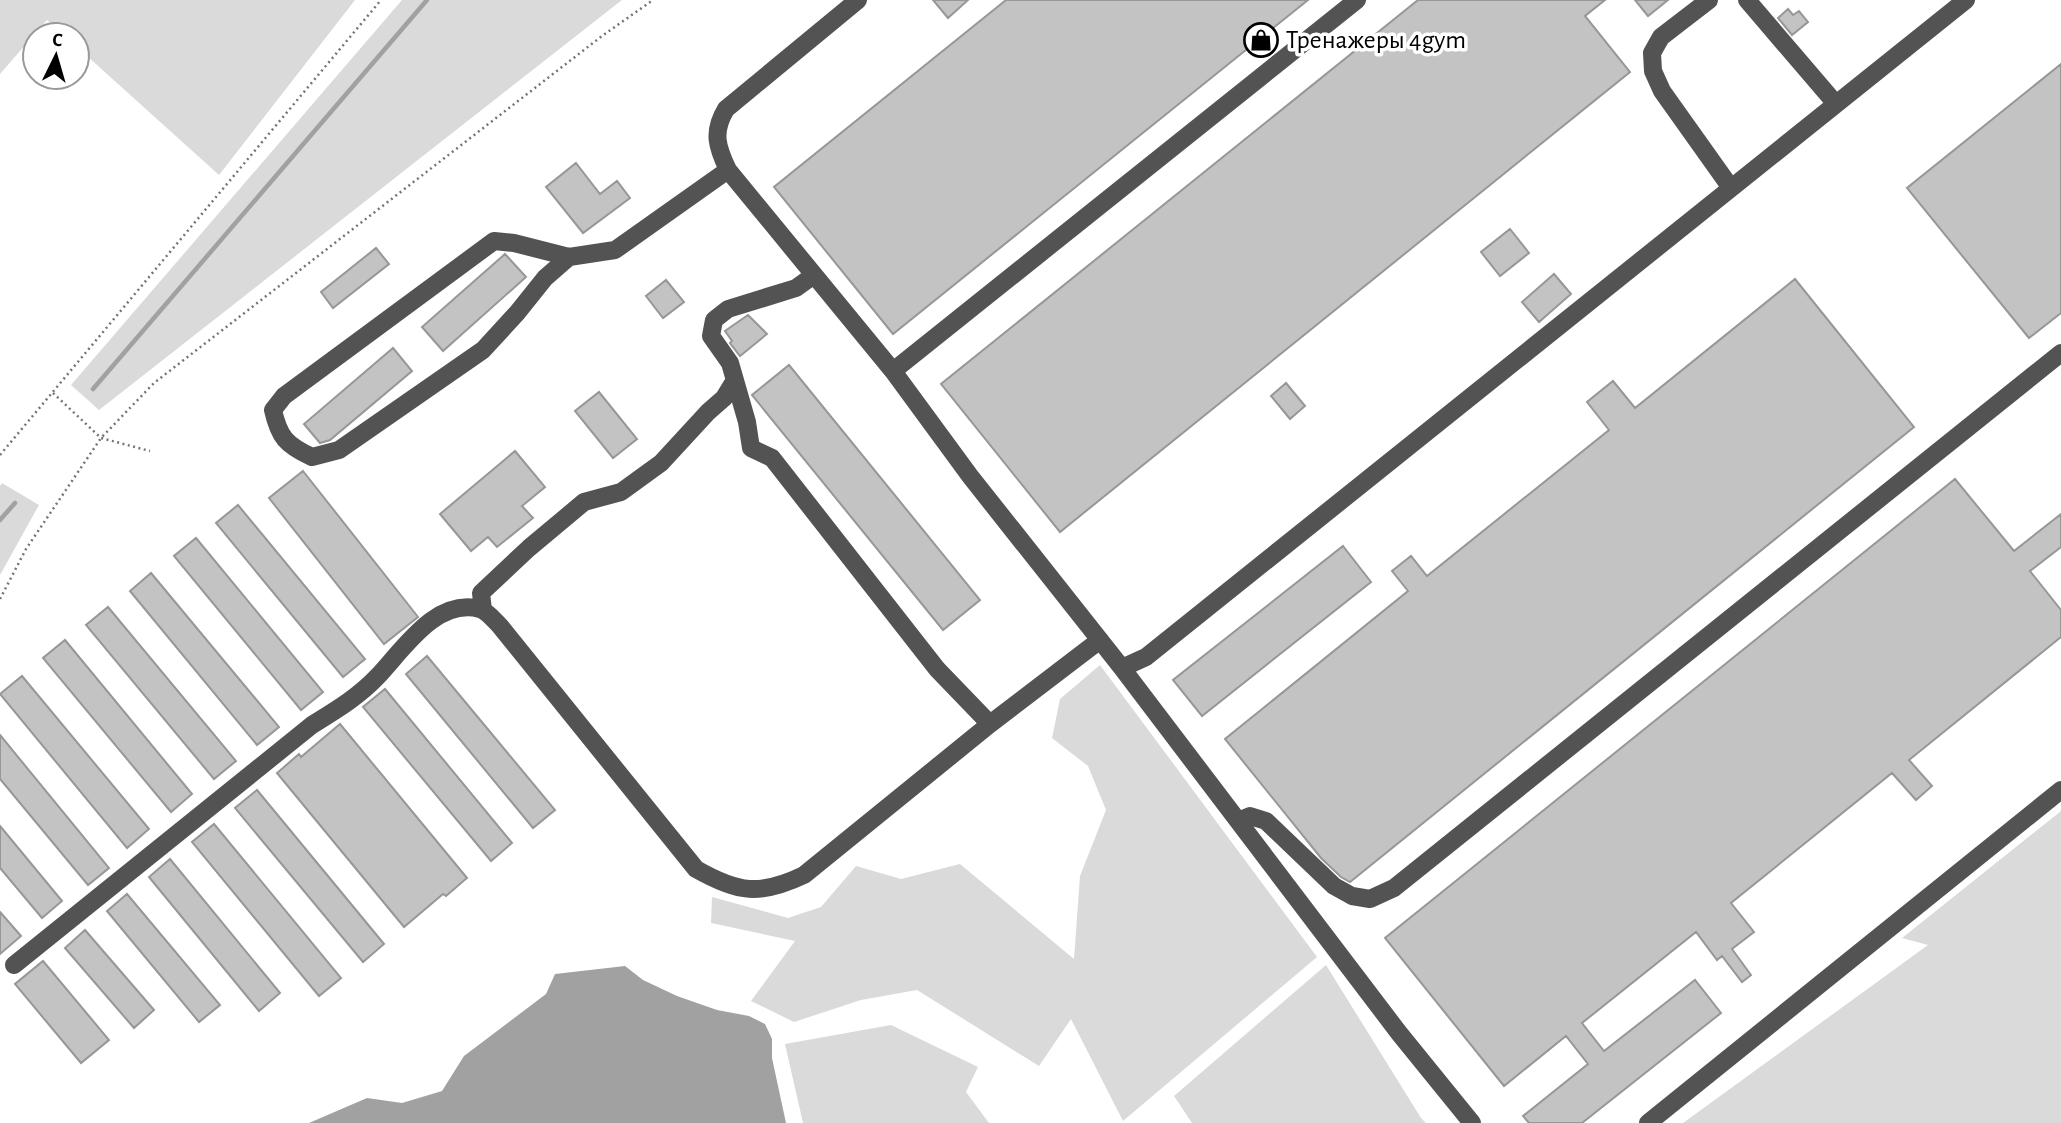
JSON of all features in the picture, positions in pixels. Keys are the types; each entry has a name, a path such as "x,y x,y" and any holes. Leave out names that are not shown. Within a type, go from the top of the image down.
{"lane":[{"path":"858,0 726,108 717,123 718,150 728,170 893,371 970,476 1122,668 1399,1033 1472,1123"},
{"path":"893,371 1357,0"},
{"path":"1709,0 1661,37 1652,54 1653,71 1662,90 1731,188"},
{"path":"1747,0 1836,104"},
{"path":"1122,668 1146,657 1966,0"},
{"path":"569,257 545,278 483,350 338,450 312,457 293,448 278,432 272,410 284,396 494,242 514,243 569,257 615,250 728,170"},
{"path":"814,275 796,288 728,309 713,320 711,336 730,363 747,422 751,448 772,458 937,669 990,724"},
{"path":"1238,821 1250,816 1266,821 1334,886 1352,896 1370,899 1394,888 2061,352"},
{"path":"482,610 481,593 529,548 584,502 621,492 661,463 724,398 735,380"},
{"path":"14,965 313,725 352,701 378,677 406,644 436,618 460,608 482,610 500,626 696,869 723,884 752,890 780,887 804,875 990,724 1100,640"},
{"path":"1648,1123 2061,790"}],"path":[{"path":"0,455 381,0"},
{"path":"0,599 26,549 101,438 154,383 601,36 653,0"},
{"path":"52,393 101,438 150,451"}],"shaded area":[{"path":"0,0 355,0 219,175 91,60 91,21 21,21 21,50 0,74"},
{"path":"402,0 622,0 99,410 71,385"},
{"path":"2,483 39,505 0,575 0,486"},
{"path":"1100,665 1317,957 1123,1121 1071,1019 1039,1066 917,990 861,1000 794,1022 751,1001 795,941 711,923 712,897 788,918 821,907 856,866 901,879 960,864 1074,959 1080,876 1106,810 1088,766 1052,738 1060,699"},
{"path":"2061,811 2061,1123 1683,1123 1928,945 1902,938"},
{"path":"1326,965 1426,1123 1192,1123 1174,1096"},
{"path":"625,966 643,980 677,996 717,1010 749,1016 765,1024 772,1039 772,1058 786,1123 309,1123 367,1098 402,1103 442,1091 464,1056 546,994 555,974"},
{"path":"891,1025 978,1067 966,1092 989,1123 803,1123 785,1044"}],"building":[{"path":"933,0 968,0 948,18"},
{"path":"1006,0 1308,0 893,334 774,187"},
{"path":"1418,0 1605,0 1585,16 1630,72 1060,532 941,384"},
{"path":"1635,0 1668,0 1648,16"},
{"path":"1788,9 1793,15 1799,11 1808,22 1792,35 1778,18"},
{"path":"2061,64 2061,313 2029,338 1907,188"},
{"path":"576,163 600,194 617,181 630,198 583,233 546,187"},
{"path":"1510,229 1529,253 1500,276 1481,252"},
{"path":"376,248 389,264 333,308 321,292"},
{"path":"505,254 526,277 443,351 422,327"},
{"path":"1554,274 1571,294 1539,322 1522,302"},
{"path":"1795,279 1914,427 1350,882 1341,877 1321,858 1225,739 1408,591 1392,571 1411,556 1427,576 1609,430 1587,402 1613,381 1635,408"},
{"path":"666,280 684,302 663,318 646,296"},
{"path":"748,315 767,334 740,356 725,331"},
{"path":"393,348 412,371 330,440 320,443 304,424"},
{"path":"789,365 980,600 943,630 752,395"},
{"path":"1286,383 1305,406 1290,419 1271,396"},
{"path":"599,392 637,439 613,458 575,411"},
{"path":"515,451 545,487 522,506 533,518 497,547 488,537 471,551 440,514"},
{"path":"303,471 418,617 384,644 269,498"},
{"path":"1955,479 2014,551 2061,514 2061,547 2030,571 2061,610 2061,637 1909,760 1932,786 1916,800 1892,773 1731,903 1754,932 1732,949 1751,975 1742,982 1722,956 1717,960 1696,932 1582,1023 1604,1051 1695,980 1721,1013 1582,1123 1529,1123 1523,1116 1588,1064 1566,1036 1504,1086 1385,938"},
{"path":"238,505 365,659 343,677 216,523"},
{"path":"196,538 323,692 301,710 174,556"},
{"path":"1343,546 1371,582 1202,716 1173,680"},
{"path":"151,573 279,727 257,745 130,591"},
{"path":"108,607 236,761 214,779 86,625"},
{"path":"65,640 192,794 171,812 43,658"},
{"path":"427,656 555,810 533,828 406,674"},
{"path":"22,676 149,829 127,848 0,694"},
{"path":"385,689 512,843 491,861 363,707"},
{"path":"340,724 467,878 446,896 443,894 404,927 277,773 299,754 301,757"},
{"path":"0,735 109,868 88,885 0,779"},
{"path":"257,790 384,944 363,962 235,808"},
{"path":"214,824 341,978 319,996 192,842"},
{"path":"0,826 62,901 42,918 0,868"},
{"path":"170,859 280,993 259,1011 149,877"},
{"path":"127,894 220,1005 199,1022 107,911"},
{"path":"0,912 21,936 0,954"},
{"path":"85,930 154,1010 134,1028 65,948"},
{"path":"43,961 109,1040 81,1063 15,984"}],"waterway":[{"path":"93,389 427,0"},
{"path":"0,520 15,503"}],"place":[{"name":"Тренажеры 4gym","path":"1261,40"}]}
